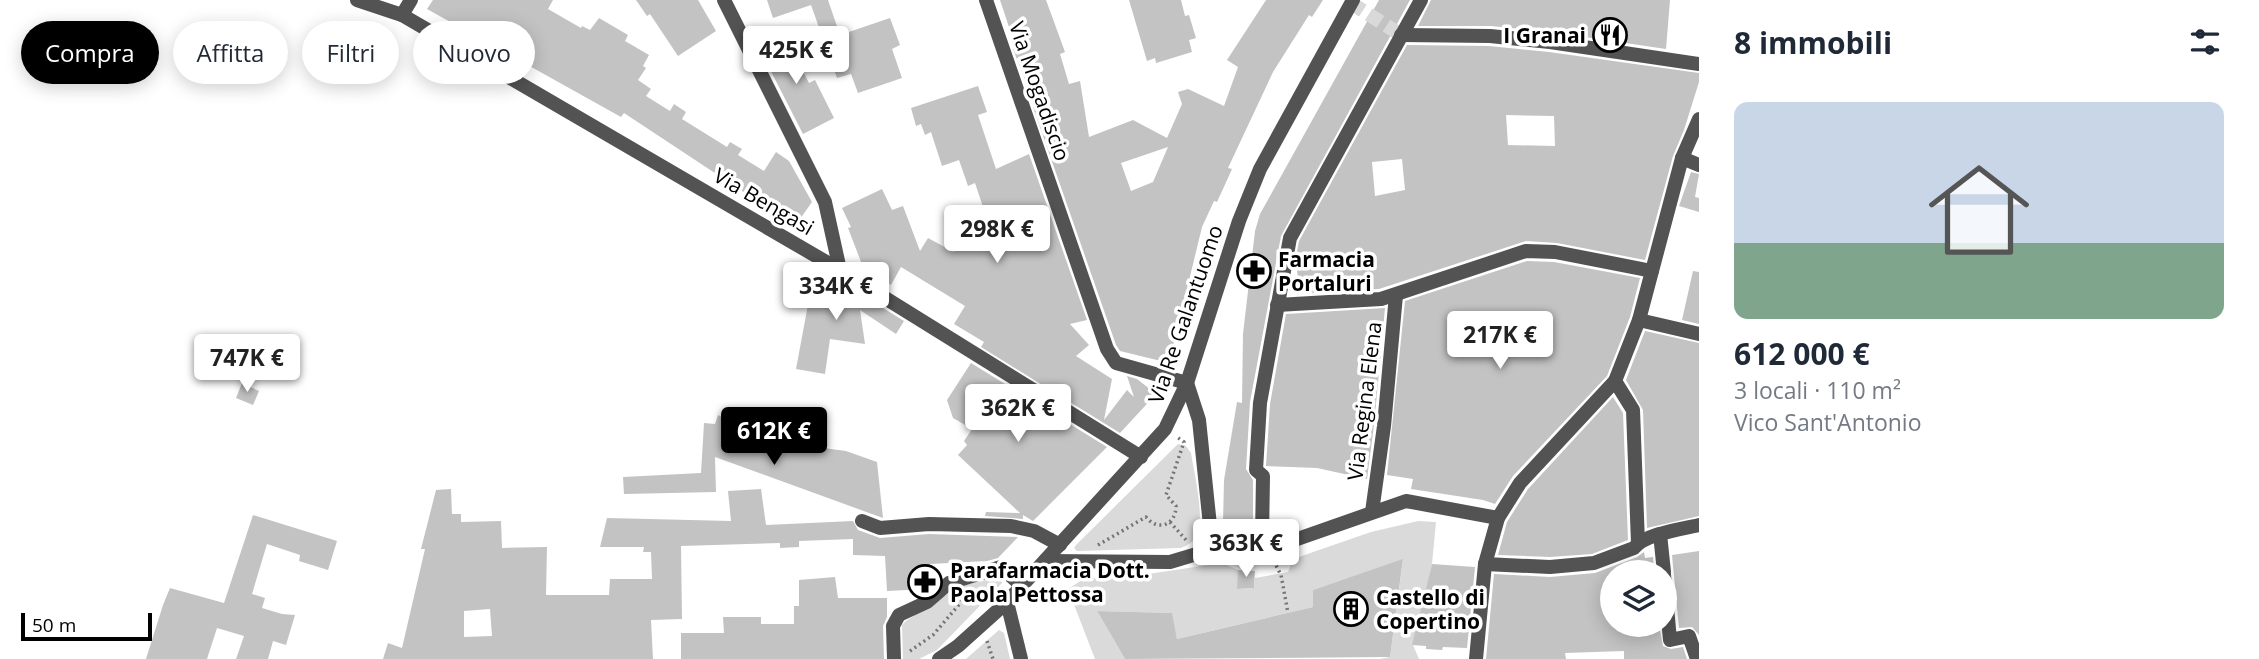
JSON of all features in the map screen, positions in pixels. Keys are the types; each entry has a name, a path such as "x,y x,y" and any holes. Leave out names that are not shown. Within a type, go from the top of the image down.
{"street":[{"name":"Via Bengasi","path":"357,0 402,15 839,270 1141,457"},
{"path":"402,15 411,0"},
{"path":"724,0 825,202 839,270"},
{"name":"Via Mogadiscio","path":"986,0 1107,349 1116,363 1187,383"},
{"name":"Via Re Galantuomo","path":"939,659 958,646 1007,601 1141,457 1168,424 1187,383 1235,233 1260,169 1353,0"},
{"path":"1262,538 1263,476 1256,470 1260,403 1290,238 1421,0"},
{"path":"1401,35 1490,36 1699,64"},
{"path":"1476,659 1485,564 1498,518 1520,483 1615,381 1639,320 1682,158 1699,119"},
{"path":"1682,158 1699,165"},
{"path":"1277,305 1381,299 1526,251 1555,252 1652,271"},
{"name":"Via Regina Elena","path":"1372,512 1387,402 1396,295"},
{"path":"1639,320 1699,334"},
{"path":"1615,381 1633,410 1638,543"},
{"path":"1045,561 1170,562 1200,553 1211,535 1199,420 1187,383"},
{"path":"1168,424 1199,420"},
{"path":"1211,535 1246,535 1286,543 1406,501 1498,518"},
{"path":"862,521 880,528 929,524 1011,526 1034,531 1060,545"},
{"path":"1485,564 1550,567 1594,563 1634,548 1638,543 1660,534 1699,525"},
{"path":"1660,534 1663,560"},
{"path":"899,657 893,626 899,615 927,602 949,583 1001,568 1021,586"},
{"path":"1007,601 1021,659"},
{"path":"1670,637 1670,640 1689,636 1697,659"}],"path":[{"path":"1088,561 1095,547 1146,517 1150,523 1160,526 1174,518 1176,506 1166,495 1184,442 1168,424"},
{"path":"1170,522 1200,553"},
{"path":"1245,556 1274,562"},
{"path":"899,657 933,635 964,598 992,572"},
{"path":"1281,575 1288,613"}],"shaded area":[{"path":"1178,444 1186,446 1191,453 1198,494 1199,526 1192,541 1181,548 1077,551 1074,548 1076,545"},
{"path":"1418,521 1436,522 1432,564 1413,645 1419,659 1380,659 1390,657 1403,560 1313,590 1313,607 1177,639 1171,613 1097,611 1125,659 1095,659 1068,589 1085,578 1121,578 1222,563 1238,570 1238,589 1254,588 1255,578 1288,572 1293,559 1371,532"},
{"path":"1001,574 1002,583 937,650 919,659 903,659 902,625 906,621 957,588"},
{"path":"999,630 1004,633 1010,659 966,659"}],"building":[{"path":"433,0 553,0 548,9 581,28 582,26 590,30 599,18 628,35 625,41 649,55 643,66 646,68 638,80 651,89 646,96 670,111 674,104 686,112 682,119 727,147 730,142 742,149 738,155 764,171 776,152 789,161 812,202 795,226 624,113 621,117 535,69 535,21 449,21 427,9"},
{"path":"636,0 698,0 716,31 678,56 650,14 647,16"},
{"path":"767,0 828,0 840,35 890,18 900,45 892,49 902,78 858,93 851,74 837,78 811,5 773,18"},
{"path":"1000,0 1046,0 1065,52 1060,54 1069,84 1080,81 1089,137 1133,120 1167,138 1182,104 1178,92 1188,89 1224,106 1238,67 1227,60 1266,0 1323,0 1312,17 1309,15 1273,72 1228,168 1232,169 1228,178 1202,227 1169,363 1120,351 1116,345 1013,49 1016,48","holes":["1168,147 1153,182 1131,191 1121,163"]},
{"path":"1129,0 1181,0 1185,16 1189,15 1196,38 1189,40 1192,52 1156,63 1155,58 1147,61"},
{"path":"1379,0 1410,0 1281,236 1250,402 1246,469 1253,480 1253,524 1223,523 1224,480 1237,402 1242,403 1243,334 1255,231 1260,214"},
{"path":"1431,0 1670,0 1666,49 1491,26 1418,26"},
{"path":"784,35 809,83 815,80 834,118 803,134 759,48"},
{"path":"1407,45 1489,46 1699,73 1699,82 1673,156 1645,260 1557,243 1526,241 1379,289 1299,294 1296,257 1299,241","holes":["1506,115 1554,116 1555,146 1508,145","1402,159 1405,190 1375,196 1372,162"]},
{"path":"978,86 987,112 978,115 996,169 1029,154 1087,320 1070,324 1089,345 1076,356 1112,379 1104,420 1127,390 1134,397 1127,376 1137,379 1156,394 1120,433 981,347 984,342 954,324 965,306 901,267 891,285 863,267 848,228 851,227 842,208 882,189 892,210 903,206 920,251 928,238 954,252 971,224 993,237 975,183 968,186 959,160 942,166 931,132 925,135 921,124 916,126 911,108"},
{"path":"1691,172 1699,174 1695,197 1699,198 1699,212 1679,206"},
{"path":"1527,261 1554,262 1640,278 1630,317 1607,376 1513,476 1495,504 1411,489 1413,479 1387,475 1405,301"},
{"path":"815,267 837,282 836,293 862,295 904,321 896,334 860,310 865,344 830,339 825,374 796,369"},
{"path":"1693,271 1699,272 1699,324 1682,320"},
{"path":"1385,308 1367,479 1317,468 1266,466 1270,404 1286,314"},
{"path":"1645,331 1699,343 1699,516 1647,528 1643,410 1626,380"},
{"path":"971,363 1107,447 1033,521 1023,515 1023,519 985,516 986,512 1020,513 958,455 967,445 964,441 972,429 953,418 947,400"},
{"path":"242,383 259,391 253,405 236,398"},
{"path":"1613,397 1623,413 1628,540 1592,554 1550,557 1498,555 1507,522 1528,489"},
{"path":"718,415 751,432 752,428 767,435 769,421 785,425 782,438 816,443 816,447 846,451 877,462 883,518 715,457 716,492 624,494 623,477 701,473 704,423 715,424"},
{"path":"451,489 452,514 461,514 461,522 501,521 502,548 547,547 546,595 609,595 610,579 652,579 651,552 643,552 644,547 600,547 607,518 731,521 728,491 761,489 766,525 853,521 858,530 880,538 929,534 1018,537 998,558 930,564 931,586 928,589 887,591 885,556 853,555 853,539 799,541 799,547 780,548 780,543 681,546 682,619 651,620 653,659 383,659 388,643 402,648 425,549 421,549 436,490","holes":["490,609 492,636 464,637 464,611"]},
{"path":"253,515 337,541 328,570 299,561 300,555 267,544 252,594 265,598 262,608 295,615 286,645 273,641 268,659 236,659 244,636 217,628 207,659 146,659 170,588 224,603"},
{"path":"1699,551 1699,635 1692,627 1679,628 1677,560 1672,560 1672,555"},
{"path":"1644,552 1645,558 1653,557 1653,560 1629,560"},
{"name":"Castello di Copertino","path":"1403,559 1390,657 1125,659 1097,611 1172,613 1177,639 1313,607 1313,590"},
{"path":"1432,564 1475,567 1467,648 1443,647 1442,650 1412,645"},
{"path":"1238,570 1255,571 1254,588 1237,589"},
{"path":"1600,571 1600,637 1661,637 1663,646 1671,649 1683,647 1687,659 1624,659 1624,651 1565,653 1566,659 1486,659 1494,574 1550,577"},
{"path":"835,577 838,598 887,598 887,617 883,626 884,659 681,659 681,633 724,633 723,617 761,617 761,624 794,624 794,606 799,606 799,580"}],"tunnel":[{"path":"1351,3 1401,35"}],"place":[{"name":"I Granai","path":"1610,35"},
{"name":"Farmacia Portaluri","path":"1254,271"},
{"name":"Parafarmacia Dott. Paola Pettossa","path":"925,582"},
{"name":"Castello di Copertino","path":"1351,609"}]}
